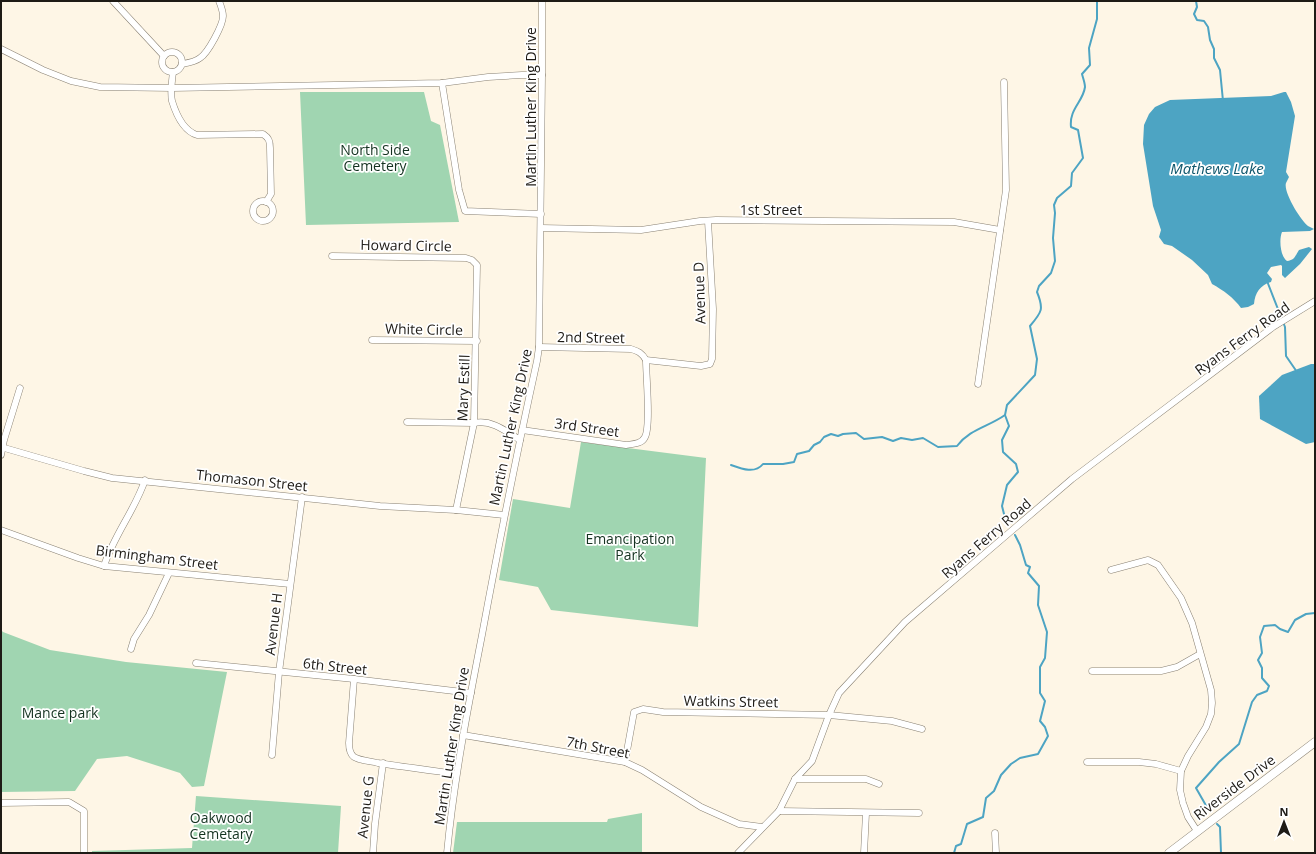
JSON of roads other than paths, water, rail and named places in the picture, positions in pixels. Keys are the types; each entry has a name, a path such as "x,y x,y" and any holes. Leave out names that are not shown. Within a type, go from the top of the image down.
{"main road":[{"name":"Riverside Drive","path":"1169,853 1315,742"}],"street":[{"path":"113,1 164,56"},
{"path":"182,64 197,60 206,52 222,24 223,17 219,1"},
{"name":"Martin Luther King Drive","path":"447,853 456,774 470,693 504,515 539,347 542,1"},
{"path":"1,49 42,70 71,81 100,87 172,88 442,83 522,74 542,75"},
{"path":"169,52 176,53 181,57 182,64 179,69 172,72 166,70 162,65 162,62 164,56 169,52"},
{"path":"172,72 172,100 181,122 187,131 197,136 264,134 268,137 270,142 271,194 266,202"},
{"path":"978,384 1006,190 1004,82"},
{"path":"442,83 459,190 465,211 541,214"},
{"name":"1st Street","path":"541,228 641,230 708,221 954,222 1000,230"},
{"name":"Avenue D","path":"708,221 713,309 712,359 710,364"},
{"name":"Howard Circle","path":"332,256 466,258 472,260 477,265"},
{"name":"Mary Estill","path":"456,510 474,423 477,341 477,265"},
{"name":"Ryans Ferry Road","path":"738,853 779,810 795,779 812,761 829,714 840,692 905,622 1072,479 1273,327 1315,301"},
{"name":"White Circle","path":"372,340 477,341"},
{"name":"2nd Street","path":"539,347 631,349 639,352 646,360 701,366 710,364"},
{"name":"3rd Street","path":"522,430 626,445 640,443 645,437 648,425 646,360"},
{"path":"1,455 2,447 20,388"},
{"path":"407,422 480,422 500,426 520,440"},
{"name":"Thomason Street","path":"2,447 112,478 144,480 380,506 456,510 504,515"},
{"path":"104,566 109,550 141,492 144,480"},
{"name":"Avenue H","path":"272,755 279,672 302,497"},
{"name":"Birmingham Street","path":"1,530 104,566 290,584"},
{"path":"1111,570 1148,560 1158,565 1181,598 1192,624 1211,690 1212,703 1211,714 1206,728 1188,756 1181,772 1180,790 1183,803 1188,817 1197,831"},
{"path":"131,649 134,639 149,614 169,572"},
{"path":"1092,671 1161,671 1177,667 1200,654"},
{"name":"6th Street","path":"196,663 354,679 470,693"},
{"path":"354,679 349,743 349,749 352,755 360,760 456,774"},
{"name":"Watkins Street","path":"625,762 634,712 643,709 663,712 829,714 892,721 922,729"},
{"name":"7th Street","path":"463,735 625,762 642,770 701,807 740,824 762,827"},
{"path":"1087,762 1139,762 1156,764 1181,772"},
{"name":"Avenue G","path":"373,853 383,763"},
{"path":"795,779 866,779 878,784"},
{"path":"1,803 69,802 84,811 84,853"},
{"path":"779,810 919,813"},
{"path":"864,853 866,813"},
{"path":"995,833 996,853"}],"water":[{"name":"Mathews Lake","path":"1286,92 1291,102 1295,116 1286,172 1289,177 1286,183 1287,193 1297,213 1308,226 1314,229 1310,231 1282,232 1281,247 1283,255 1287,261 1293,259 1299,250 1309,247 1312,249 1300,264 1285,278 1282,275 1281,265 1271,267 1267,273 1272,279 1271,282 1261,287 1254,304 1241,308 1228,294 1212,284 1208,275 1192,260 1172,246 1164,244 1159,237 1161,230 1153,206 1143,144 1144,125 1149,114 1155,107 1170,100 1271,96"},
{"path":"1311,364 1315,364 1315,442 1306,444 1260,419 1259,396 1282,375"}],"waterway":[{"path":"1005,518 1002,506 1007,485 1018,472 1016,464 1003,452 1002,440 1009,426 1005,415 1007,405 1035,375 1037,359 1030,326 1041,310 1041,303 1037,292 1039,286 1051,273 1055,261 1053,238 1055,213 1054,205 1057,198 1071,186 1072,173 1083,158 1078,130 1071,127 1071,121 1074,110 1084,92 1085,87 1082,74 1090,65 1089,48 1097,19 1097,1"},
{"path":"1196,1 1197,7 1194,14 1197,20 1204,21 1208,27 1210,40 1214,49 1214,58 1220,70 1223,101"},
{"path":"1267,281 1285,327 1286,356 1297,372"},
{"path":"731,465 752,470 763,464 783,464 794,462 797,454 809,451 824,437 831,434 838,436 856,433 864,439 882,437 893,441 901,438 912,440 923,438 938,447 957,446 962,440 973,432 1005,415"},
{"path":"954,853 956,846 961,844 967,824 983,817 986,798 994,791 1001,775 1011,764 1020,758 1038,754 1048,736 1045,727 1040,721 1045,701 1040,693 1040,667 1045,658 1047,632 1038,605 1039,586 1028,573 1030,567 1026,565 1020,545 1015,535"},
{"path":"1208,809 1196,788 1219,762 1239,744 1252,702 1257,695 1267,691 1269,686 1262,678 1262,668 1258,660 1262,653 1260,637 1264,626 1275,625 1288,632 1295,620 1306,614 1315,613"},
{"path":"1217,824 1220,827 1221,853"}],"park label":[{"name":"North Side Cemetery","path":"375,158"},
{"name":"Emancipation Park","path":"630,546"},
{"name":"Mance park","path":"60,712"},
{"name":"Oakwood Cemetary","path":"221,826"}]}
